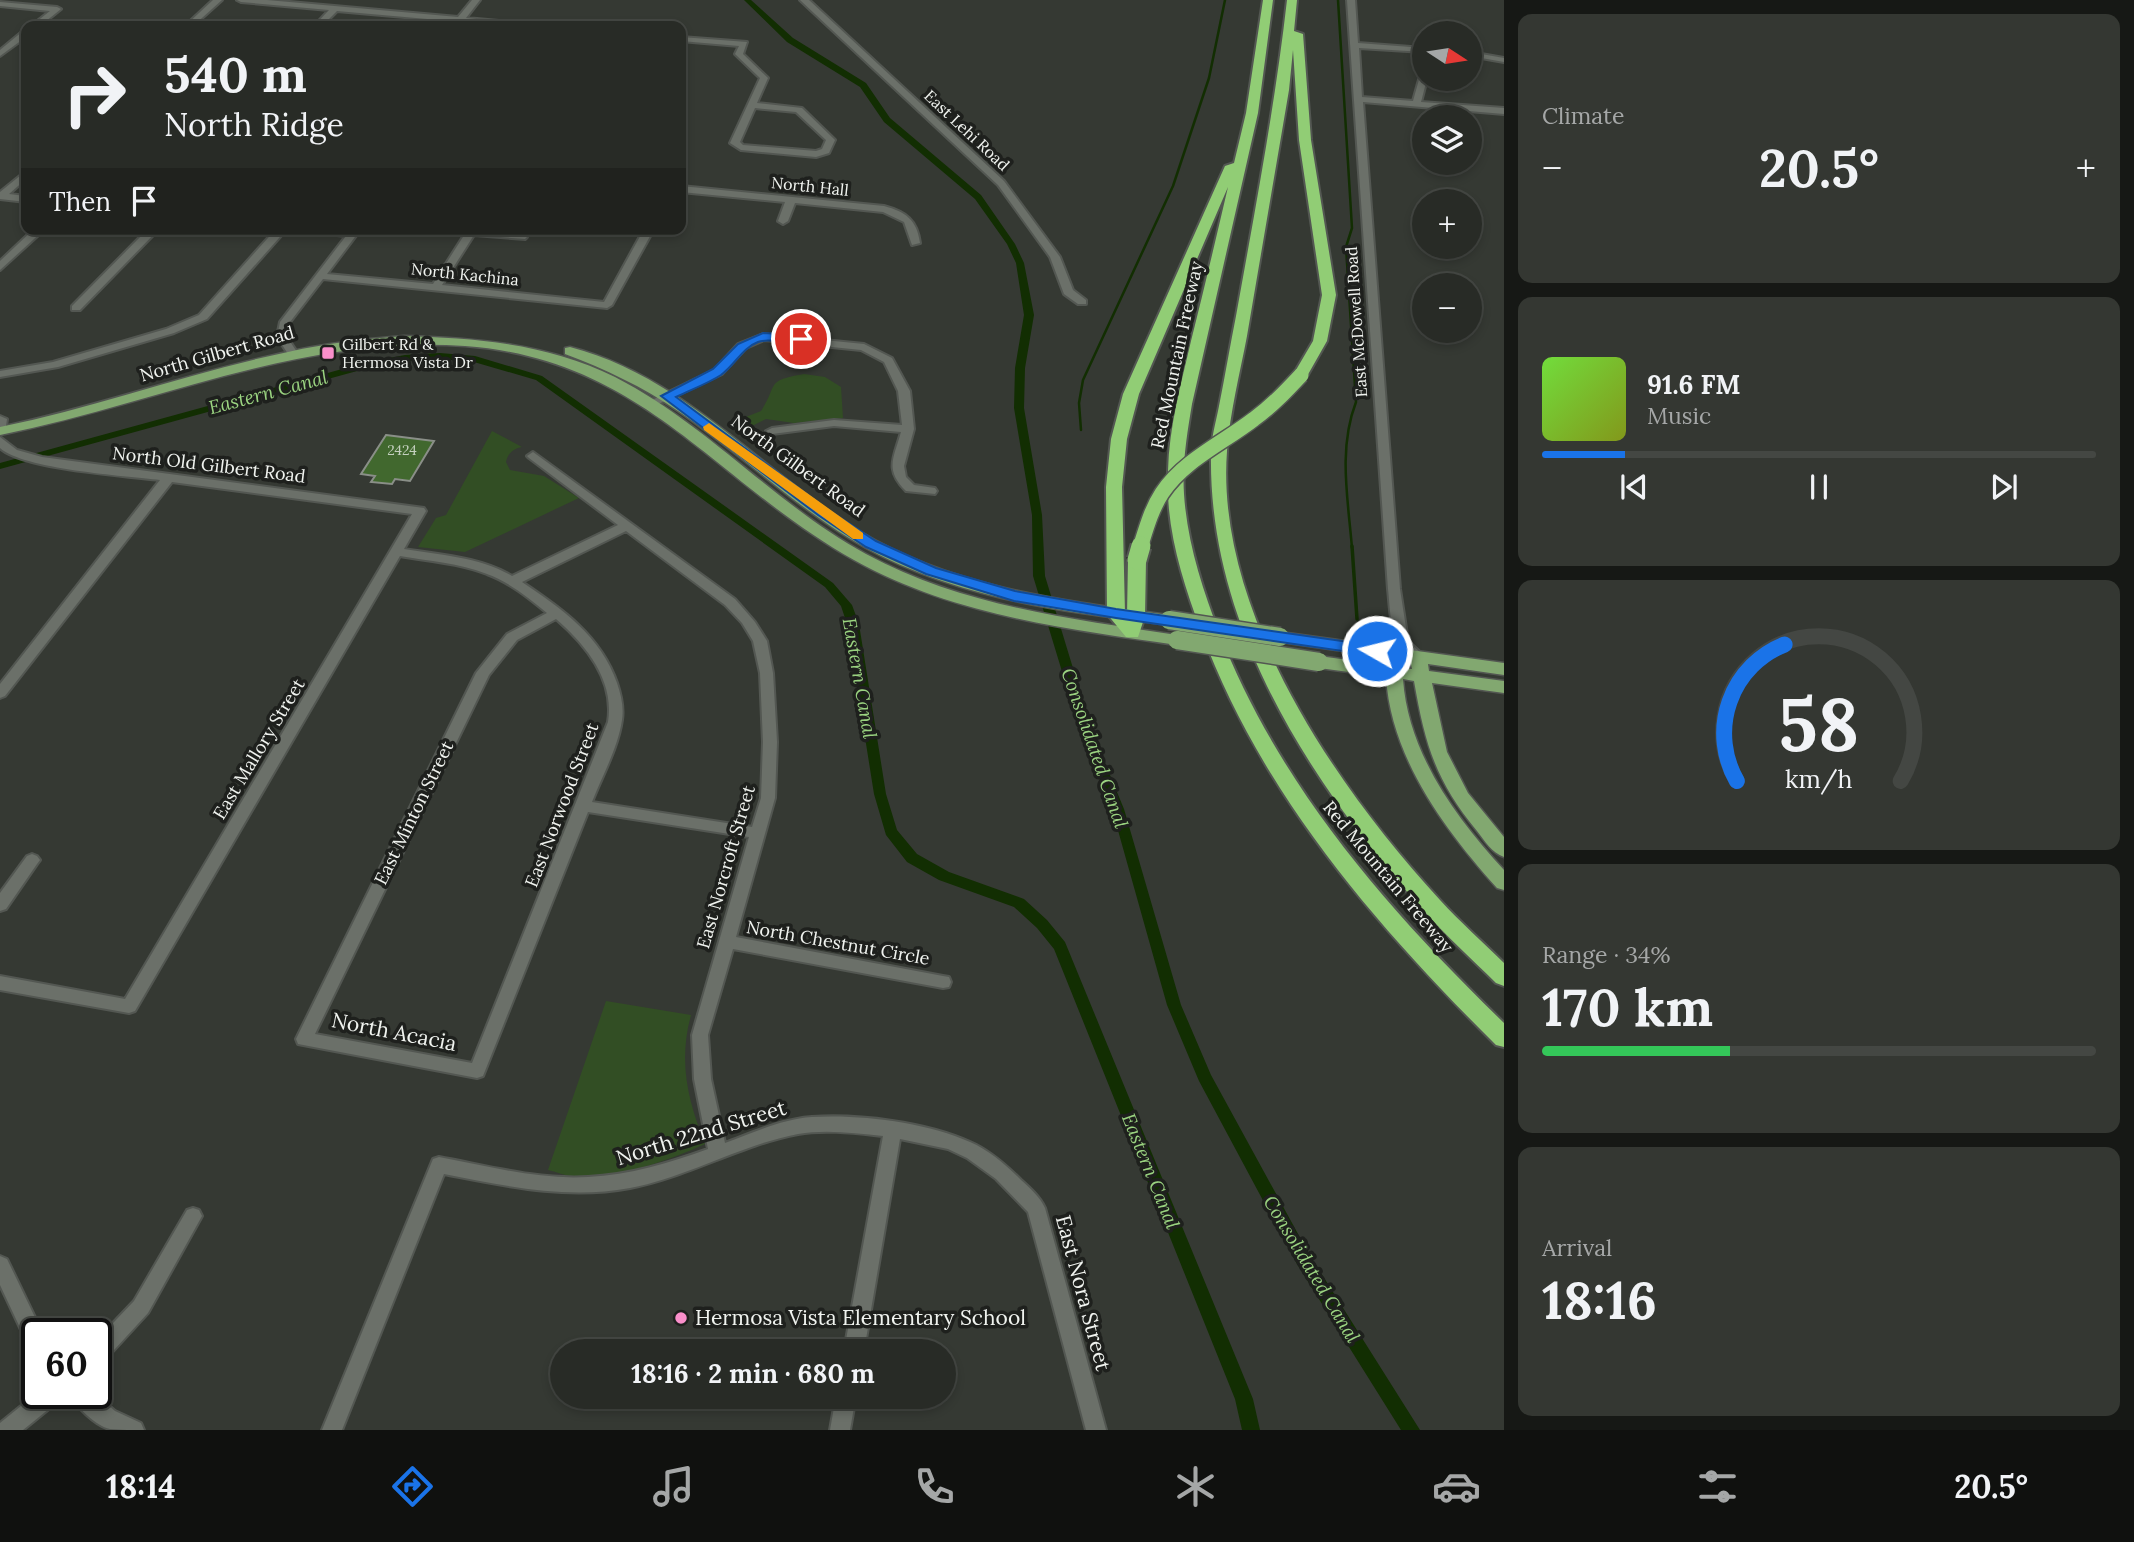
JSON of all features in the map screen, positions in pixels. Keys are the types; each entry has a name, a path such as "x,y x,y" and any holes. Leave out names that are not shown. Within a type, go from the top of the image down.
{"highway":[{"name":"Red Mountain Freeway","path":"1268,0 1252,113 1184,404 1177,448 1175,493 1178,519 1212,643 1230,684 1277,771 1330,844 1413,945 1504,1038"},
{"name":"Red Mountain Freeway","path":"1292,1 1280,103 1219,451 1219,490 1230,562 1247,617 1278,688 1327,772 1423,896 1504,977"},
{"path":"1252,113 1242,127 1220,193 1141,368 1125,412 1115,459 1116,614 1134,625 1137,560 1142,533 1169,483 1194,458 1270,407 1301,375 1320,341 1329,295 1305,140 1298,42 1292,1"}],"main road":[{"name":"North Gilbert Road","path":"0,424 95,400 205,365 384,331 491,335 550,345 624,372 667,396 822,512 863,539 931,571 1014,596 1116,614"},
{"name":"North Gilbert Road","path":"289,348 401,340 464,342 503,347 586,369 650,404 856,555 942,595 1077,625 1134,625 1169,620 1309,642 1398,648 1418,657 1504,669"},
{"name":"North Gilbert Road","path":"1134,625 1177,640 1504,687"},
{"name":"East McDowell Road","path":"1398,648 1393,672 1408,738 1432,792 1453,825 1504,883"},
{"path":"1418,657 1441,761 1467,805 1504,850"}],"street":[{"path":"195,21 218,0"},
{"path":"241,0 470,21"},
{"path":"367,11 377,0"},
{"path":"460,20 476,0"},
{"name":"East Lehi Road","path":"804,0 1001,183 1055,257 1068,292 1082,302"},
{"name":"East McDowell Road","path":"1351,0 1398,648"},
{"path":"0,4 57,9 41,21"},
{"path":"323,21 336,8"},
{"path":"0,54 21,37"},
{"path":"686,39 744,44 738,54 764,78 752,105 736,143 741,147 823,153 826,151 831,140 799,110 752,105"},
{"path":"1355,45 1412,49"},
{"path":"1482,56 1504,60"},
{"path":"1416,104 1420,91"},
{"path":"1359,99 1504,111"},
{"path":"0,196 21,178"},
{"name":"North Hall","path":"686,190 901,214 914,227 915,243"},
{"path":"0,196 21,198"},
{"path":"783,221 791,200"},
{"path":"0,267 34,235"},
{"path":"76,309 148,235"},
{"path":"0,374 54,365 189,324 203,317 277,235"},
{"path":"289,348 281,330 285,322 352,235"},
{"path":"436,287 469,235"},
{"path":"505,235 522,237"},
{"name":"North Kachina","path":"320,276 607,305 646,235"},
{"path":"650,404 718,372 742,346 763,337 864,347 888,360 904,391 908,429 898,466 900,478 910,488 931,491"},
{"path":"772,431 834,422 908,429"},
{"name":"North Old Gilbert Road","path":"0,440 13,453 42,461 420,511"},
{"name":"East Norcroft Street","path":"533,456 730,602 748,620 761,642 771,773 768,799 756,833 700,1035 699,1054 704,1097 719,1152"},
{"path":"0,693 169,477"},
{"name":"East Mallory Street","path":"0,983 129,1006 420,511"},
{"path":"513,581 627,525"},
{"name":"East Norwood Street","path":"397,552 472,564 513,581 592,645 603,669 616,712 612,733 477,1071"},
{"name":"East Minton Street","path":"304,1039 483,673 512,637 555,614"},
{"path":"583,806 756,833"},
{"path":"0,905 32,860"},
{"name":"North Chestnut Circle","path":"726,942 943,982"},
{"name":"North Acacia","path":"304,1039 477,1071"},
{"name":"North 22nd Street","path":"332,1430 439,1165 573,1188 638,1180 797,1126 834,1124 893,1130"},
{"path":"856,1339 893,1130"},
{"name":"East Nora Street","path":"893,1130 961,1146 991,1164 1016,1184 1036,1208 1096,1430"},
{"path":"112,1338 141,1307 193,1216"},
{"path":"0,1265 25,1318"},
{"path":"7,1430 33,1409"},
{"path":"98,1409 108,1418 134,1430"},
{"path":"840,1430 844,1409"}],"green space":[{"path":"804,374 825,377 841,387 843,418 794,423 766,419 738,433 728,424 761,411 778,382"},
{"path":"492,431 522,447 508,456 506,462 510,470 544,476 579,498 465,552 418,547 436,518 446,515"},
{"path":"606,1001 691,1015 685,1065 690,1097 705,1144 659,1162 607,1175 572,1176 548,1170"}],"building":[{"path":"386,435 434,441 410,481 395,479 392,484 371,482 375,476 361,474"}],"waterway":[{"name":"Consolidated Canal","path":"747,0 790,40 863,85 887,120 978,197 1011,244 1020,263 1029,315 1020,368 1019,408 1037,515 1039,576 1087,734 1118,809 1174,1005 1204,1077 1303,1259 1411,1430"},
{"path":"1081,430 1079,403 1083,380 1173,186 1209,78 1225,0"},
{"path":"1338,0 1352,228 1346,247 1356,402 1350,420 1346,456 1352,548"},
{"name":"Eastern Canal","path":"0,466 367,365 405,358 440,356 475,359 539,378 829,585 846,605 853,624 880,794 891,832 912,858 944,876 1019,903 1042,924 1060,946 1244,1399 1251,1430"},
{"path":"1352,546 1357,619"}],"slow traffic":[{"path":"709,427 858,536"}],"place":[{"name":"Gilbert Rd & Hermosa Vista Dr","path":"328,353"},
{"name":"Hermosa Vista Elementary School","path":"681,1318"}],"route":[{"path":"801,339 763,337 752,340 742,346 718,372 667,396 822,512 871,544 931,571 1014,596 1116,614 1377,651"}]}
